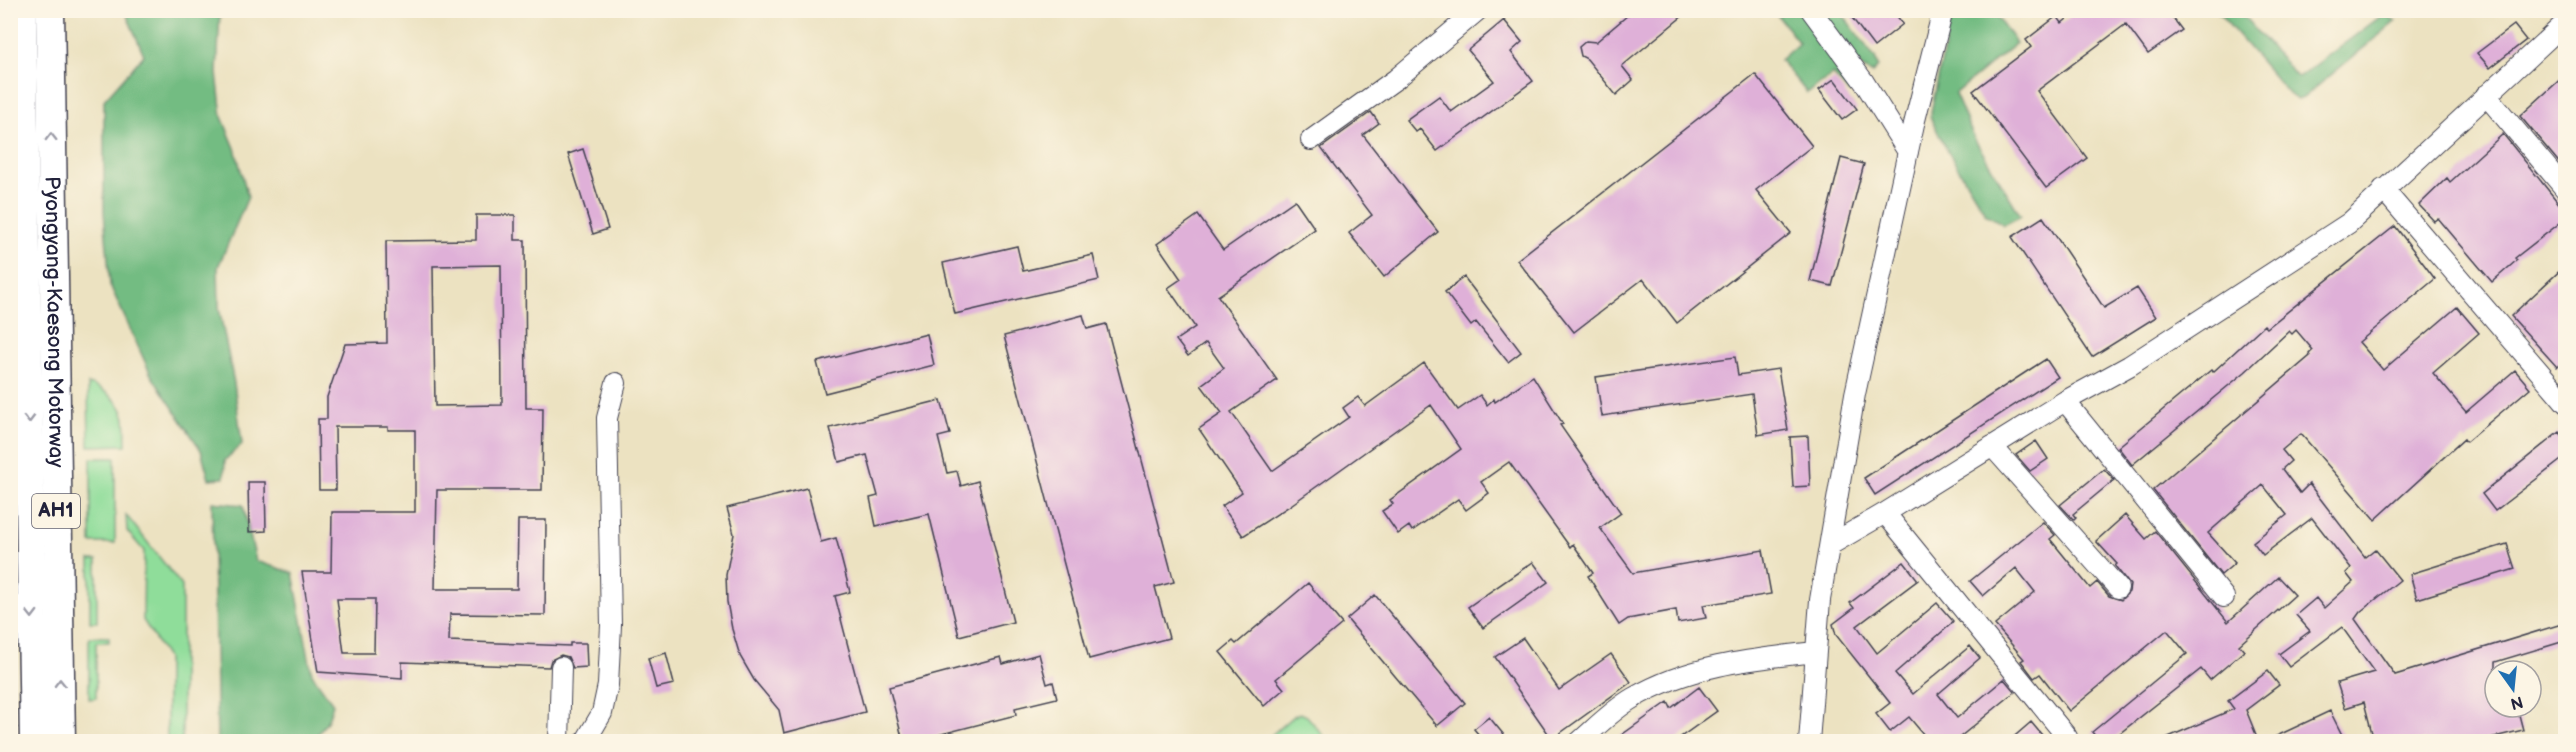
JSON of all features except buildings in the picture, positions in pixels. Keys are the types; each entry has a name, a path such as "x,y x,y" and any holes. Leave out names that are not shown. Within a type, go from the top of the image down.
{"highway":[{"name":"Pyongyang-Kaesong Motorway","path":"22,10 34,741"},
{"name":"Pyongyang-Kaesong Motorway","path":"50,10 61,741"}],"street":[{"path":"1311,140 1396,79 1478,10"},
{"path":"1811,10 1864,82 1908,152"},
{"path":"1809,741 1820,600 1855,394 1908,152 1943,10"},
{"path":"1830,545 2065,401 2128,366 2349,223 2565,22"},
{"path":"2486,95 2565,190"},
{"path":"2383,189 2565,403"},
{"path":"585,741 602,713 608,685 611,625 608,418 616,383"},
{"path":"2065,401 2224,597"},
{"path":"1992,446 2118,588"},
{"path":"1885,513 2067,737"},
{"path":"1579,741 1631,699 1663,682 1726,662 1815,652"},
{"path":"559,741 561,667"}],"green space":[{"path":"125,11 220,11 217,73 222,117 235,148 248,197 218,267 219,308 234,383 242,444 225,460 224,478 209,479 201,450 151,375 110,285 104,212 104,100 144,55"},
{"path":"1774,11 1804,11 1858,89 1848,92 1833,74 1807,93 1780,60 1799,43"},
{"path":"1819,11 1840,11 1875,58 1878,67 1872,73 1862,68"},
{"path":"1952,11 1993,11 2016,43 1955,94 1975,140 2021,216 2004,225 1986,214 1930,117"},
{"path":"2217,11 2239,11 2298,78 2384,14 2396,21 2303,98 2297,100 2289,94"},
{"path":"88,384 110,395 122,410 126,445 89,446"},
{"path":"91,458 115,458 115,543 91,543"},
{"path":"212,502 243,505 256,561 293,573 312,674 333,704 328,720 313,741 217,741"},
{"path":"126,515 182,586 182,741 167,741 167,658 143,620 144,551 127,531"},
{"path":"90,560 97,560 97,622 90,622"},
{"path":"89,637 109,637 109,642 96,642 96,698 89,699"},
{"path":"1300,713 1307,716 1328,741 1265,741 1292,717"}]}
